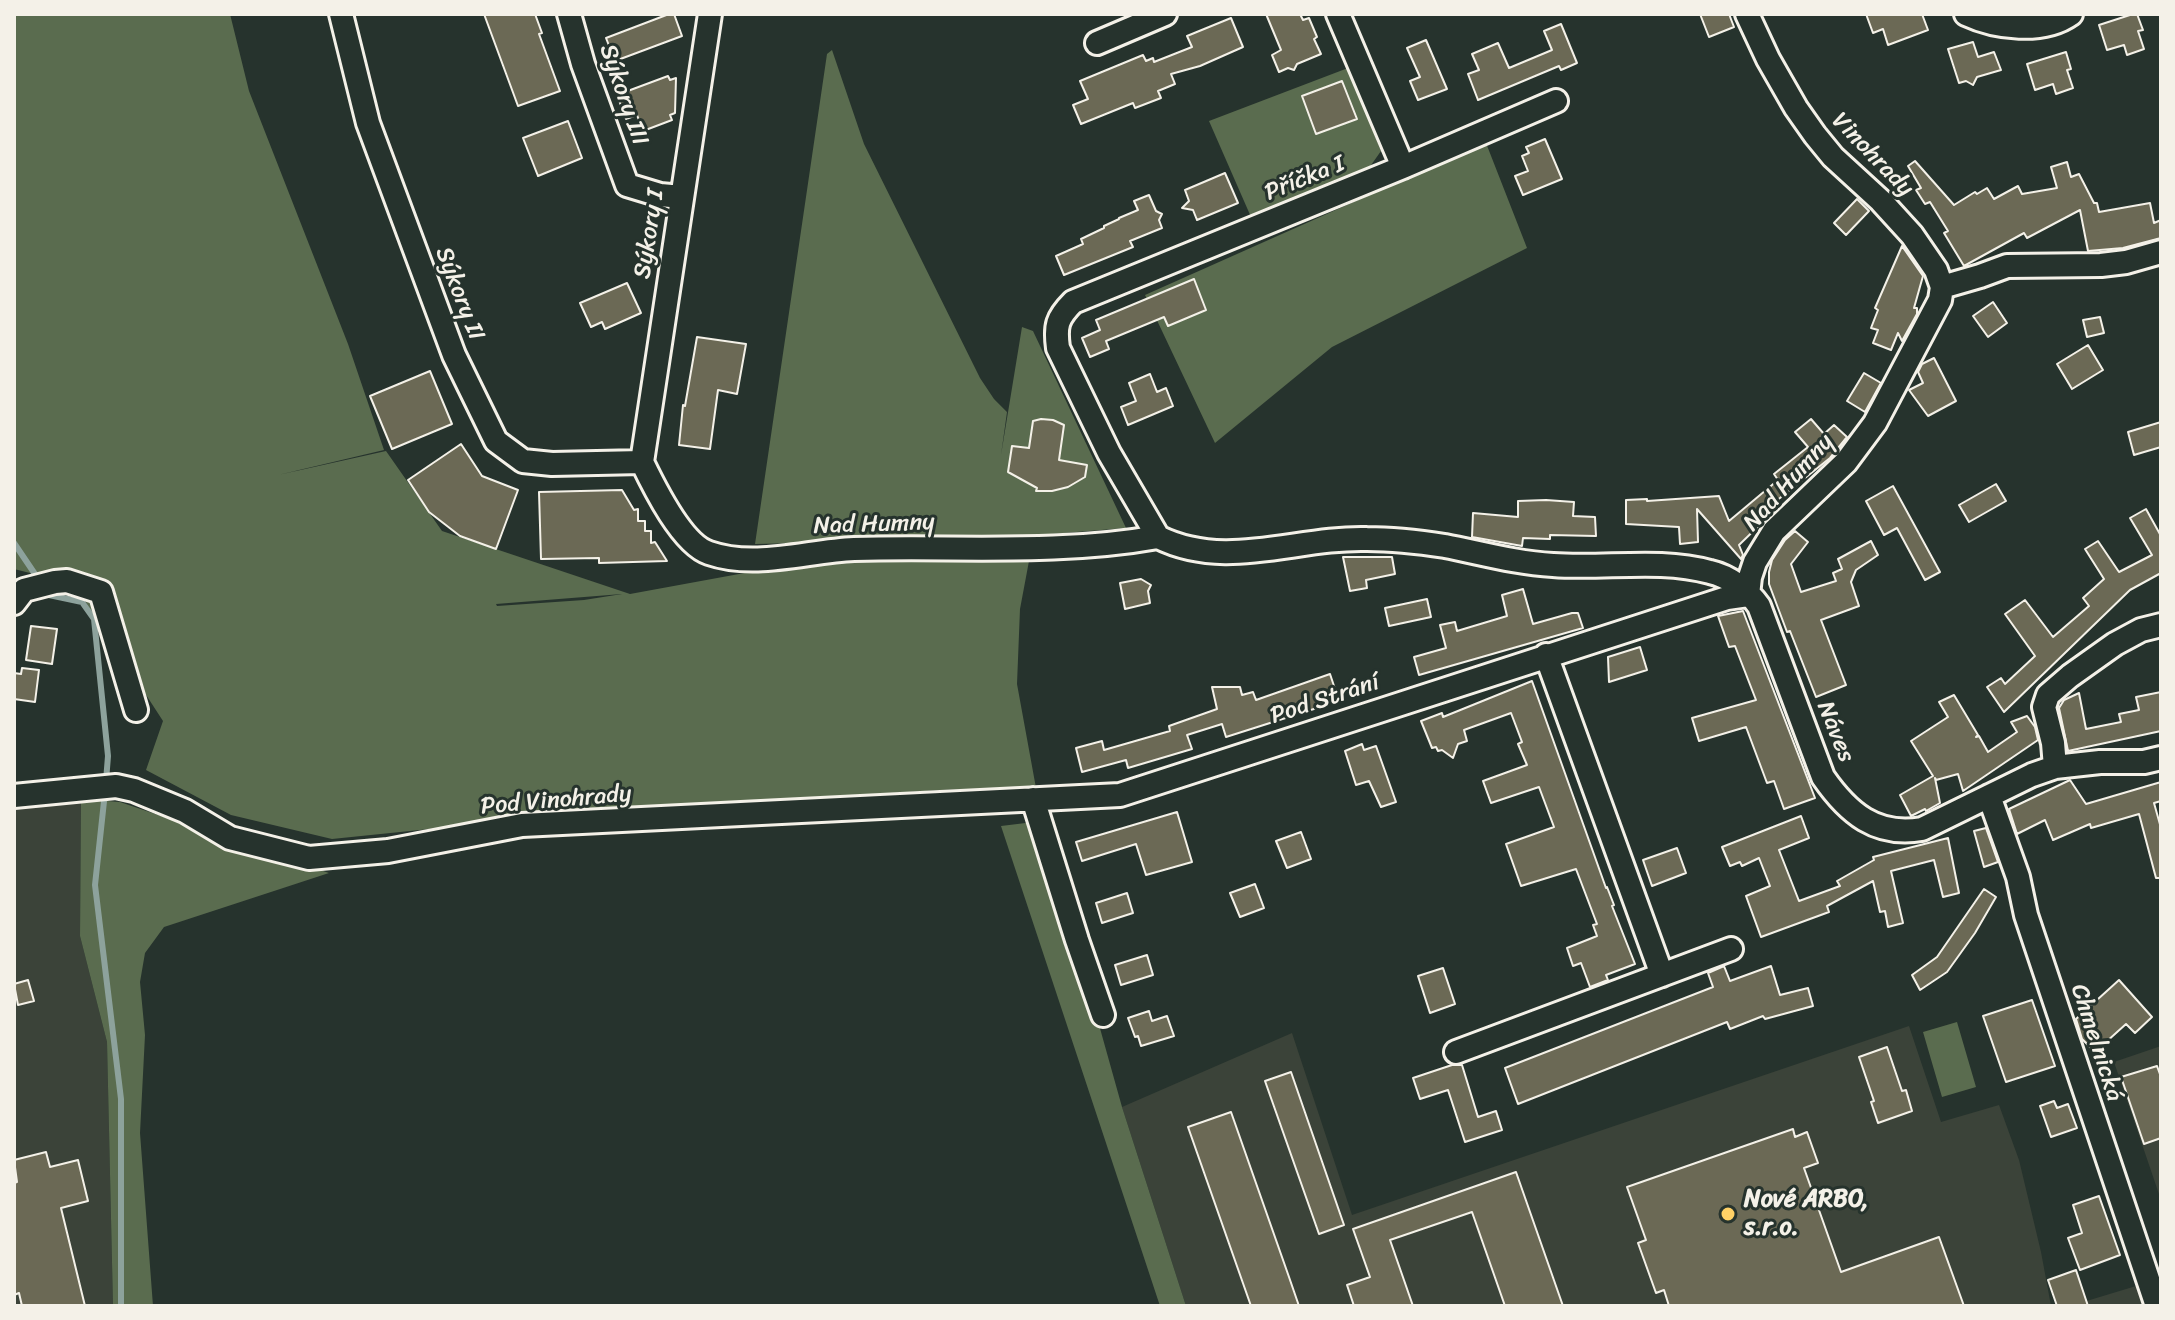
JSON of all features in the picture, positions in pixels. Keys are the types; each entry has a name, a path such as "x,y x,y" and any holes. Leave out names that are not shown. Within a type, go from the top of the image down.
{"street":[{"name":"Sýkory II","path":"341,14 368,123 454,355 496,441 523,461 552,464 642,462"},
{"name":"Sýkory III","path":"569,14 583,64 627,185 660,195 682,197"},
{"name":"Sýkory I","path":"642,462 710,14"},
{"path":"1097,43 1165,14"},
{"path":"1338,14 1403,167"},
{"name":"Vinohrady","path":"1747,14 1768,59 1815,135 1912,235 1936,270 1942,287"},
{"path":"1966,14 2027,27 2059,22 2071,14"},
{"name":"Příčka I","path":"1158,537 1109,453 1058,348 1056,332 1060,315 1073,302 1556,101"},
{"path":"1942,287 2007,266 2101,265 2161,252"},
{"name":"Nad Humny","path":"1748,595 1755,562 1774,531 1846,462 1875,423 1940,300 1942,287"},
{"name":"Nad Humny","path":"642,462 658,495 693,545 707,553 729,558 757,560 851,549 1033,548 1117,544 1158,537 1193,548 1227,553 1365,539 1425,543 1553,565 1657,565 1711,572 1737,584 1748,595"},
{"path":"19,597 55,582 67,581 101,592 136,710"},
{"name":"Pod Strání","path":"1120,795 1546,655 1727,598 1748,595"},
{"name":"Náves","path":"1748,595 1759,606 1823,777 1848,807 1878,826 1906,832 1922,829 2032,775 2055,767 2100,762 2144,762 2161,758"},
{"path":"2055,767 2044,707 2048,695 2115,644 2141,630 2161,625"},
{"path":"1546,655 1662,975"},
{"name":"Pod Vinohrady","path":"14,796 116,786 185,811 230,838 309,858 388,851 522,825 1120,795"},
{"name":"Chmelnická","path":"1989,796 2157,1306"},
{"path":"1033,799 1081,974 1103,1015"},
{"path":"1456,1052 1731,949"}],"shaded area":[{"path":"81,799 80,936 107,1042 113,1306 14,1306 14,806"},
{"path":"1909,1026 1941,1122 1999,1105 2019,1160 2051,1306 1186,1306 1122,1107 1292,1033 1352,1215"},
{"path":"2161,1046 2161,1200 2114,1062"},
{"path":"2146,1283 2153,1306 2070,1306"}],"green space":[{"path":"14,14 230,14 249,91 348,344 384,450 278,475 386,451 442,531 630,594 799,563 941,557 1029,561 1020,609 1017,684 1036,788 941,790 689,806 545,810 546,817 332,839 231,815 146,770 163,721 74,584 14,569","holes":["622,594 497,606 496,604"]},
{"path":"832,50 864,144 980,378 1007,412 1001,455 1022,327 1033,331 1126,528 989,539 755,544 827,54"},
{"path":"1348,68 1381,151 1369,168 1251,217 1209,121"},
{"path":"1486,143 1527,248 1332,347 1215,443 1145,295"},
{"path":"81,799 120,802 329,873 164,927 145,953 140,982 145,1035 140,1133 153,1306 113,1306 107,1042 80,936"},
{"path":"1042,821 1122,1107 1186,1306 1160,1306 1001,826"},
{"path":"1957,1022 1976,1087 1942,1097 1923,1032"}],"building":[{"path":"484,14 535,14 560,91 518,106"},
{"path":"674,14 682,36 615,61 606,38"},
{"path":"1266,14 1300,14 1303,20 1309,18 1321,54 1297,64 1294,70 1288,68 1279,72 1272,55 1281,50"},
{"path":"1700,14 1729,14 1734,27 1709,37"},
{"path":"1866,14 1922,14 1928,30 1888,45 1883,29 1873,33"},
{"path":"2137,14 2143,30 2138,31 2144,49 2127,55 2124,45 2107,50 2099,25"},
{"path":"1231,18 1243,47 1200,66 1171,74 1175,84 1158,91 1161,98 1135,108 1133,103 1081,124 1073,105 1088,99 1080,81 1143,55 1146,61 1153,58 1154,62 1192,47 1187,36"},
{"path":"1561,24 1577,63 1561,70 1559,66 1478,100 1468,74 1479,70 1472,54 1498,43 1509,68 1552,50 1544,31"},
{"path":"1426,40 1447,89 1418,100 1410,81 1420,77 1407,48"},
{"path":"1973,42 1978,57 1994,52 2001,70 1977,77 1973,85 1966,81 1959,83 1948,49"},
{"path":"2066,52 2071,69 2067,70 2073,88 2056,94 2053,84 2035,90 2027,64"},
{"path":"668,76 670,80 676,78 675,113 670,115 672,120 643,131 637,115 626,119 617,95"},
{"path":"1342,81 1357,119 1316,134 1302,96"},
{"path":"568,121 582,158 538,176 523,138"},
{"path":"1545,139 1562,179 1523,195 1515,176 1528,171 1522,156 1529,153 1526,147"},
{"path":"1915,161 1954,205 1987,188 1994,199 2018,186 2022,194 2057,188 2051,167 2067,162 2071,177 2079,174 2094,203 2097,203 2099,212 2150,203 2154,223 2161,220 2161,238 2123,248 2088,251 2080,210 2027,238 2024,233 1964,266 1930,202 1925,204 1916,190 1921,188 1908,166"},
{"path":"1225,173 1238,203 1197,220 1193,210 1182,208 1189,201 1185,190"},
{"path":"1149,195 1156,211 1162,214 1159,220 1162,228 1130,241 1133,247 1064,275 1056,256 1083,244 1081,239 1138,210 1134,201"},
{"path":"1857,199 1869,211 1846,235 1834,223"},
{"path":"1902,246 1923,276 1914,308 1917,308 1917,314 1902,341 1898,333 1891,350 1873,343 1878,330 1871,328 1878,310 1875,308"},
{"path":"1194,279 1206,310 1168,326 1164,317 1106,341 1109,349 1090,357 1082,338 1100,330 1096,320"},
{"path":"627,283 641,313 605,329 602,322 591,327 580,303"},
{"path":"1993,302 2007,323 1988,337 1973,316"},
{"path":"2100,317 2104,333 2087,337 2083,320"},
{"path":"697,337 746,344 737,394 718,390 710,449 679,445 683,405"},
{"path":"2088,345 2103,370 2072,389 2057,364"},
{"path":"1934,358 1956,401 1928,416 1909,390 1923,383 1918,372 1922,364"},
{"path":"430,371 452,424 392,449 370,396"},
{"path":"1864,373 1881,383 1865,412 1847,401"},
{"path":"1150,374 1157,392 1166,388 1173,406 1128,425 1121,407 1136,401 1129,383"},
{"path":"1041,419 1064,425 1059,460 1087,465 1085,477 1068,487 1036,491 1037,488 1008,472 1012,446 1029,448 1033,421"},
{"path":"1811,419 1824,434 1834,425 1847,437 1830,458 1770,506 1774,511 1739,545 1743,555 1741,559 1697,509 1698,542 1680,544 1679,527 1626,524 1626,500 1719,496 1729,521 1778,480 1774,474 1808,447 1795,432"},
{"path":"2161,422 2161,447 2134,455 2128,432"},
{"path":"461,444 482,476 518,490 496,549 460,536 429,512 408,480"},
{"path":"1996,484 2006,501 1969,522 1959,505"},
{"path":"1893,486 1940,572 1925,580 1897,528 1884,535 1866,501"},
{"path":"622,490 634,510 638,509 638,521 645,521 645,531 651,531 651,543 655,542 667,561 599,563 599,558 541,559 539,492"},
{"path":"1518,501 1574,502 1573,516 1595,517 1596,536 1523,538 1522,546 1472,537 1473,513 1518,517"},
{"path":"2146,509 2161,536 2161,573 2130,590 2004,712 1987,687 2001,678 2005,684 2035,656 2005,614 2025,600 2053,637 2089,606 2083,598 2104,579 2085,549 2098,541 2119,572 2152,555 2130,518"},
{"path":"1795,531 1808,542 1791,564 1801,592 1836,581 1833,573 1842,569 1838,559 1871,541 1878,555 1856,570 1851,582 1859,606 1821,620 1846,685 1816,697 1769,584 1772,560"},
{"path":"1343,557 1392,557 1395,574 1366,580 1367,588 1350,591"},
{"path":"1141,579 1151,585 1148,591 1150,603 1125,609 1120,583"},
{"path":"1523,589 1533,624 1578,613 1583,628 1419,675 1414,657 1446,648 1440,625 1455,622 1457,631 1507,616 1502,595"},
{"path":"1427,599 1431,617 1389,626 1385,608"},
{"path":"1743,611 1815,798 1784,809 1774,781 1767,783 1746,727 1699,741 1692,718 1756,700 1735,646 1729,647 1718,616"},
{"path":"31,626 57,629 52,664 26,660"},
{"path":"1640,647 1647,670 1609,682 1608,657"},
{"path":"22,668 39,670 35,702 14,699 14,673 21,674"},
{"path":"1330,674 1339,701 1226,737 1222,724 1187,735 1192,749 1128,768 1126,760 1082,772 1076,748 1102,741 1104,750 1170,731 1169,726 1217,709 1212,687 1240,687 1242,695 1253,692 1256,700"},
{"path":"1532,681 1635,964 1606,975 1608,980 1590,987 1581,963 1573,966 1567,948 1597,936 1593,925 1597,924 1576,869 1521,886 1506,844 1554,827 1539,787 1491,803 1483,781 1527,765 1518,744 1522,742 1511,713 1464,730 1467,741 1458,744 1453,758 1436,747 1432,748 1421,721 1442,713 1443,717"},
{"path":"2161,692 2161,731 2068,751 2059,708 2064,700 2079,693 2086,729 2121,722 2119,714 2139,710 2136,697"},
{"path":"1954,695 1978,735 1976,737 1979,736 1988,752 2017,732 2011,722 2027,716 2035,727 2038,740 1963,791 1958,774 1935,778 1940,803 1911,816 1900,795 1933,776 1911,741 1948,717 1939,702"},
{"path":"1362,744 1364,750 1376,746 1396,802 1381,807 1369,781 1356,785 1345,751"},
{"path":"2070,780 2086,804 2161,782 2161,801 2154,803 2161,828 2161,878 2156,878 2139,814 2091,828 2090,824 2053,840 2045,820 2017,834 2009,809"},
{"path":"1177,812 1192,862 1146,875 1136,844 1082,861 1076,842"},
{"path":"1801,816 1809,838 1779,850 1799,901 1840,886 1837,881 1874,860 1873,857 1948,838 1959,893 1943,897 1934,860 1891,871 1903,923 1888,927 1885,911 1880,912 1873,881 1827,906 1829,912 1761,937 1746,896 1770,886 1759,858 1742,866 1740,862 1730,866 1722,847"},
{"path":"1986,828 1998,862 1984,867 1974,831"},
{"path":"1301,832 1311,859 1287,868 1276,841"},
{"path":"1677,848 1686,873 1652,886 1643,860"},
{"path":"1255,884 1264,908 1240,917 1230,893"},
{"path":"1984,889 1996,897 1975,933 1947,972 1920,990 1912,975 1937,957"},
{"path":"1127,893 1133,913 1102,923 1096,903"},
{"path":"1147,955 1153,975 1121,985 1115,965"},
{"path":"1724,966 1730,981 1771,966 1780,995 1808,988 1813,1006 1765,1019 1763,1016 1730,1029 1727,1022 1518,1104 1505,1068 1713,987 1708,973"},
{"path":"1443,968 1455,1004 1430,1013 1418,976"},
{"path":"28,980 34,1001 18,1005 14,984"},
{"path":"2119,980 2152,1017 2135,1033 2126,1024 2095,1052 2082,1039 2076,1019"},
{"path":"2032,1000 2055,1066 2006,1082 1983,1016"},
{"path":"1149,1011 1152,1021 1167,1016 1174,1036 1141,1046 1128,1018"},
{"path":"1887,1047 1912,1111 1878,1123 1859,1057"},
{"path":"1452,1065 1462,1065 1478,1117 1496,1111 1502,1130 1465,1142 1448,1090 1420,1099 1413,1078"},
{"path":"2157,1066 2161,1077 2161,1138 2144,1144 2121,1077"},
{"path":"1291,1072 1344,1225 1319,1234 1265,1081"},
{"path":"2054,1101 2057,1108 2068,1104 2077,1128 2051,1137 2040,1106"},
{"path":"1231,1112 1299,1306 1251,1306 1188,1127"},
{"name":"Nové ARBO, s.r.o.","path":"1793,1129 1795,1137 1807,1132 1818,1163 1804,1168 1841,1272 1939,1237 1964,1306 1669,1306 1664,1290 1656,1293 1638,1243 1646,1240 1627,1187"},
{"path":"46,1152 50,1167 78,1160 88,1201 61,1208 85,1306 22,1306 19,1293 14,1295 14,1183 17,1182 14,1160"},
{"path":"1516,1172 1563,1306 1505,1306 1472,1212 1390,1240 1413,1306 1354,1306 1347,1285 1370,1277 1353,1229"},
{"path":"2099,1196 2120,1255 2080,1270 2068,1238 2082,1233 2073,1205"},
{"path":"2076,1270 2088,1306 2057,1306 2048,1280"}],"waterway":[{"path":"14,543 39,580"},
{"path":"45,589 49,595 82,602 94,619 108,756 106,781"},
{"path":"105,792 95,885 121,1099 121,1306"}],"place":[{"name":"Nové ARBO, s.r.o.","path":"1728,1214"}]}
